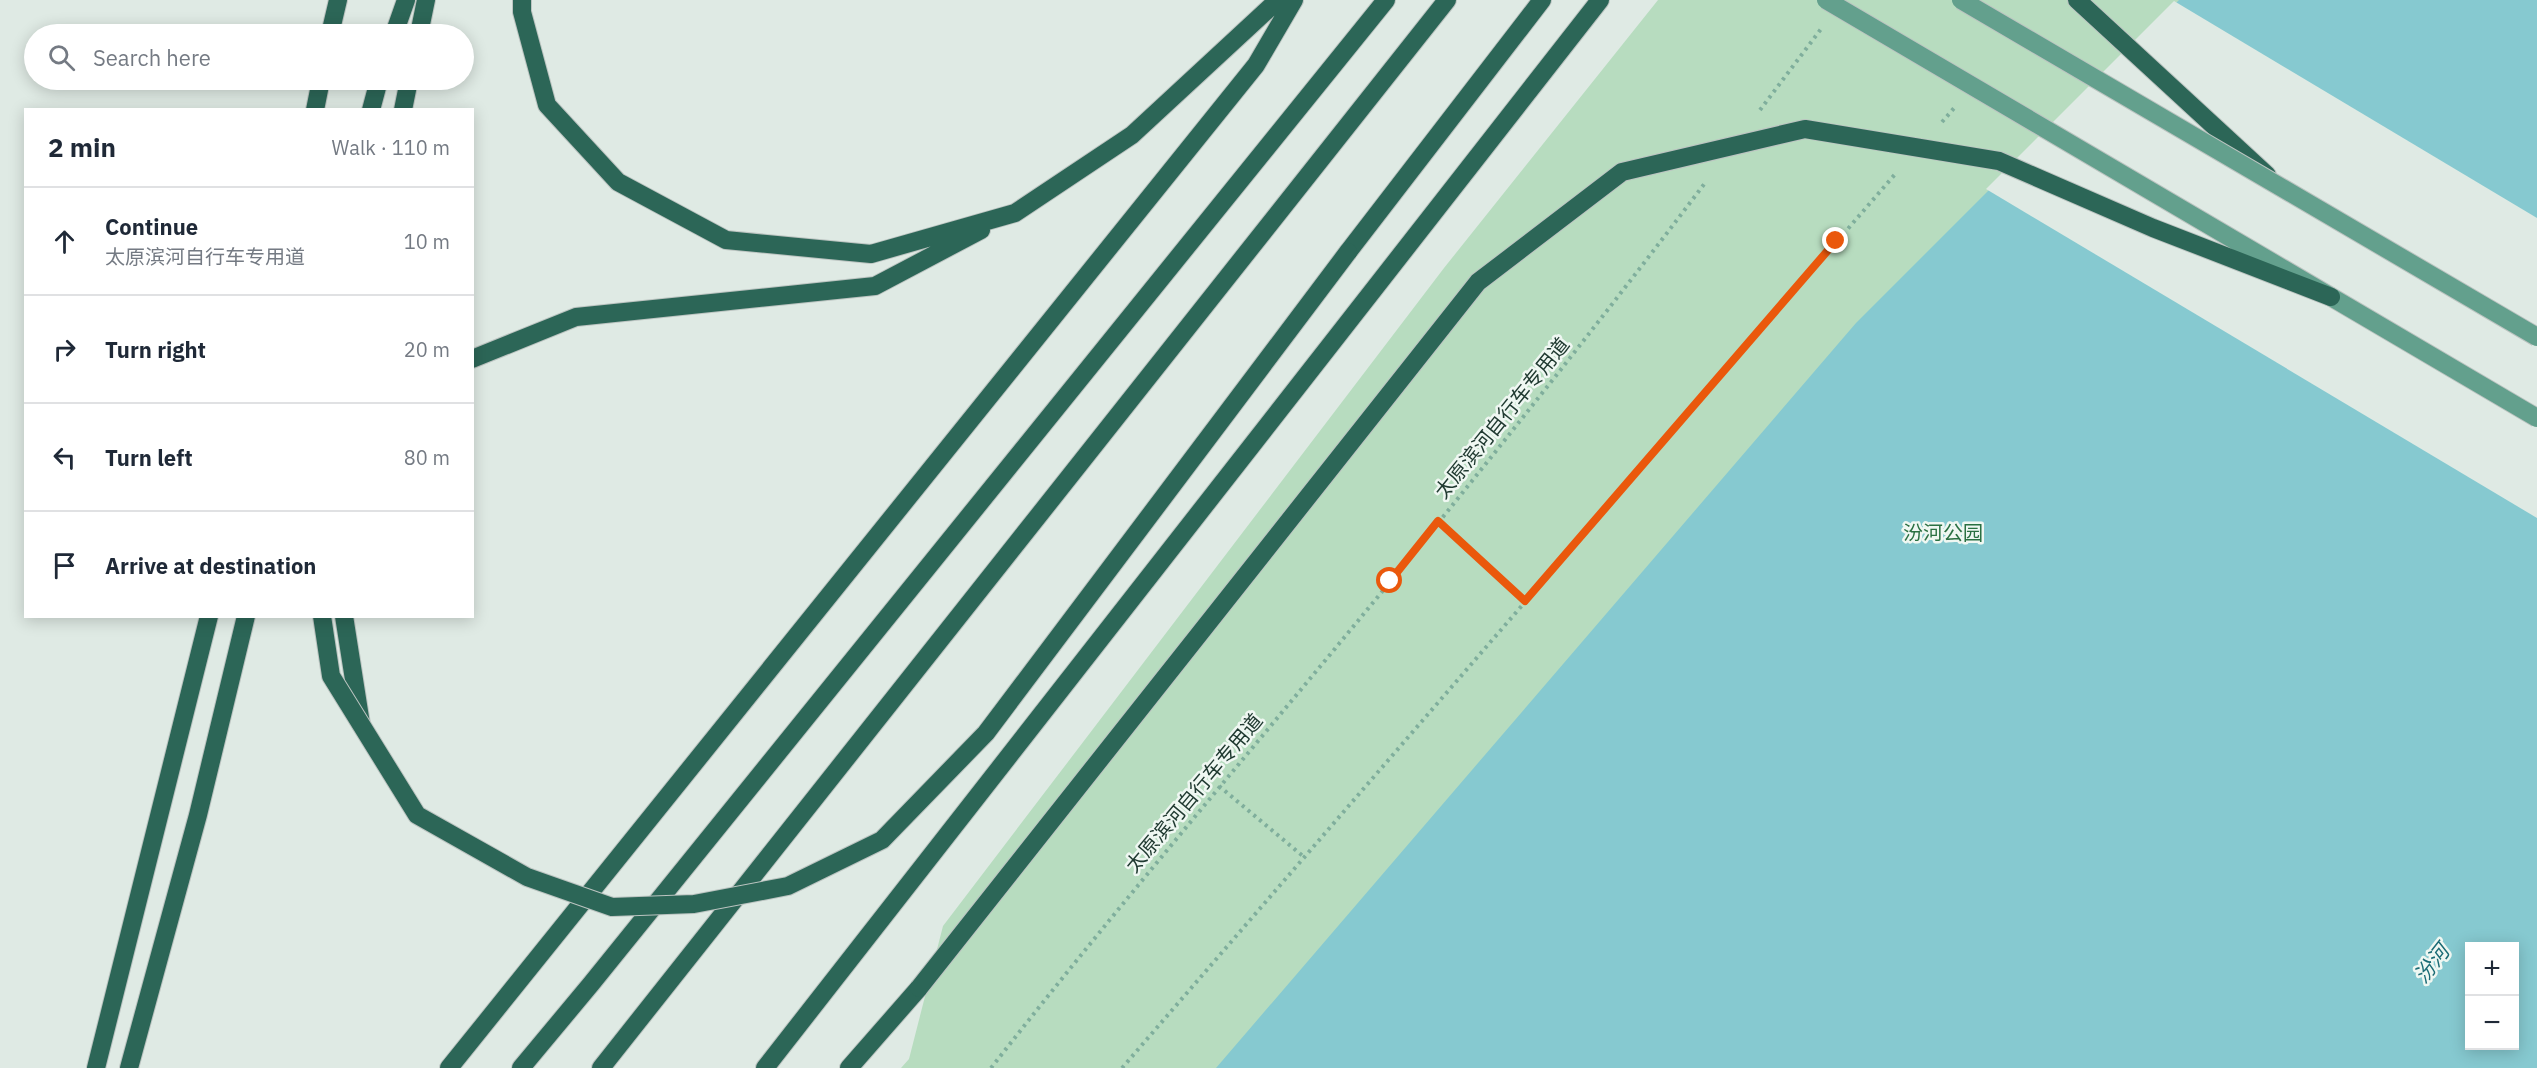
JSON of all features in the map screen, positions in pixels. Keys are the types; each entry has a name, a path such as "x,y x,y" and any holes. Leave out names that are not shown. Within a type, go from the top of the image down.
{"highway":[{"path":"332,24 338,0"},
{"path":"398,24 406,0"},
{"path":"421,24 426,0"},
{"path":"522,0 522,12 547,105 618,182 726,240 871,254 1015,213"},
{"path":"474,358 576,317 874,286 1015,213 1132,135 1278,0"},
{"path":"449,1068 1256,64 1294,0"},
{"path":"520,1068 607,965 1386,0"},
{"path":"601,1068 1447,0"},
{"path":"322,618 331,676 417,814 526,877 612,907 694,904 788,886 882,840 986,733 1348,252 1542,0"},
{"path":"765,1068 1600,0"},
{"path":"2077,0 2282,188"},
{"path":"315,108 319,90"},
{"path":"372,108 376,90"},
{"path":"403,108 407,90"},
{"path":"849,1068 919,988 1478,282 1622,172 1805,129 1999,161 2153,228 2331,297"},
{"path":"96,1068 208,618"},
{"path":"129,1068 198,815 246,618"},
{"path":"344,618 362,726"}],"main road":[{"path":"1826,0 2537,418"},
{"path":"1961,0 2537,338"}],"path":[{"path":"1756,115 1821,29"},
{"path":"1939,125 1963,98"},
{"path":"1122,1068 1899,170"},
{"name":"太原滨河自行车专用道","path":"991,1068 1083,950 1438,521 1620,296 1706,181"},
{"path":"1438,521 1525,601"},
{"path":"1220,786 1304,857"}],"green space":[{"name":"汾河公园","path":"1658,0 2537,0 2537,1068 901,1068 909,1059 943,926 1444,268"}],"water":[{"name":"汾河公园","path":"2179,0 2537,0 2537,1068 1216,1068 1856,323"}],"pier":[{"path":"2174,1 2537,218 2537,518 1986,189"}],"route":[{"path":"1390,581 1438,521 1525,601 1836,241"}],"water label":[{"name":"汾河","path":"2432,964"}]}
